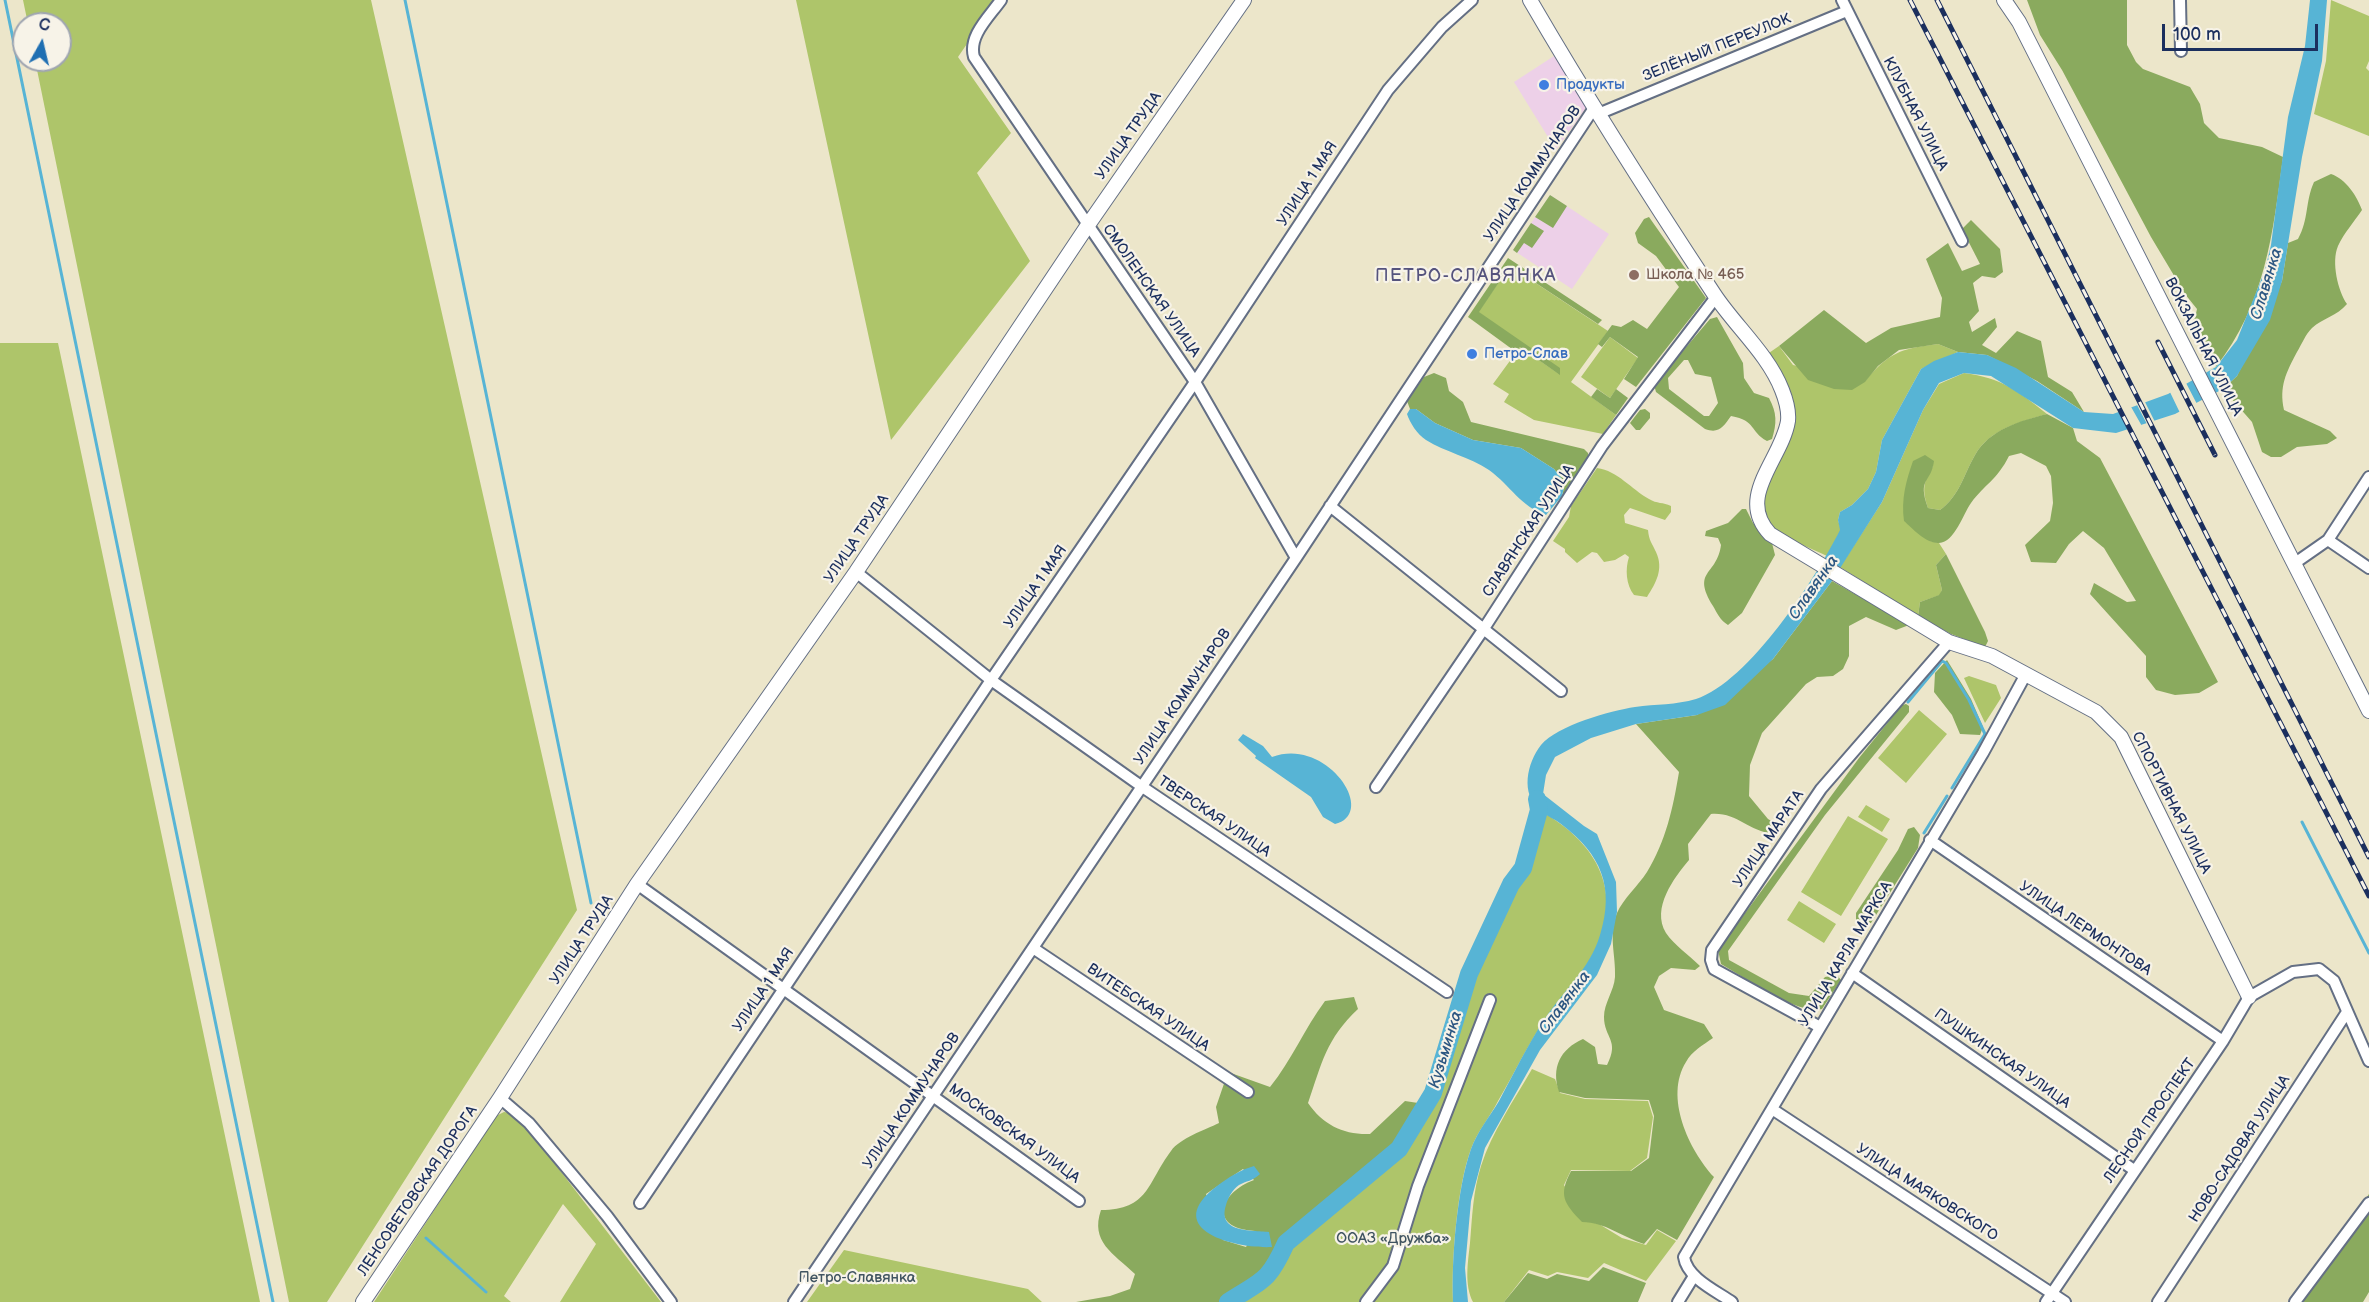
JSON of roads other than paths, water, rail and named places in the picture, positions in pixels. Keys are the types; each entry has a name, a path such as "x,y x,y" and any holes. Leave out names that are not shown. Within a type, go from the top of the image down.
{"street":[{"name":"СМОЛЕНСКАЯ УЛИЦА","path":"1000,0 976,36 972,48 974,57 1196,382 1296,558"},
{"name":"УЛИЦА ТРУДА","path":"500,1098 637,884 856,572 1088,225 1244,0"},
{"name":"УЛИЦА 1 МАЯ","path":"640,1203 991,680 1196,382 1388,90 1442,27 1472,0"},
{"path":"1530,0 1596,111 1716,297"},
{"name":"ВОКЗАЛЬНАЯ УЛИЦА","path":"2004,0 2019,22 2369,711"},
{"path":"2180,0 2181,51"},
{"name":"ЗЕЛЁНЫЙ ПЕРЕУЛОК","path":"1596,111 1844,5"},
{"name":"КЛУБНАЯ УЛИЦА","path":"1844,5 1962,241"},
{"name":"УЛИЦА КОММУНАРОВ","path":"794,1302 1596,111"},
{"name":"СПОРТИВНАЯ УЛИЦА","path":"1716,297 1773,372 1788,407 1784,434 1761,482 1757,514 1761,525 1770,534 1949,642 1992,656 2096,712 2121,737 2249,997"},
{"name":"СЛАВЯНСКАЯ УЛИЦА","path":"1376,787 1483,630 1602,446 1716,297"},
{"path":"2295,563 2328,540 2369,477"},
{"path":"1330,506 1561,691"},
{"path":"2328,540 2369,568"},
{"name":"ТВЕРСКАЯ УЛИЦА","path":"856,572 991,680 1141,786 1447,992"},
{"name":"УЛИЦА МАРАТА","path":"1820,1027 1714,969 1711,960 1712,950 1821,789 1949,642"},
{"name":"УЛИЦА КАРЛА МАРКСА","path":"1694,1276 1686,1266 1684,1257 1689,1247 1983,753 2026,674"},
{"name":"УЛИЦА ЛЕРМОНТОВА","path":"1930,840 2223,1041"},
{"name":"МОСКОВСКАЯ УЛИЦА","path":"637,884 935,1095 1079,1201"},
{"name":"ВИТЕБСКАЯ УЛИЦА","path":"1033,948 1248,1092"},
{"name":"ЛЕСНОЙ ПРОСПЕКТ","path":"2049,1298 2223,1041 2249,997 2293,972 2319,969 2334,981 2347,1012"},
{"name":"ПУШКИНСКАЯ УЛИЦА","path":"1852,973 2134,1170"},
{"path":"1366,1302 1393,1266 1418,1186 1490,1000"},
{"path":"2347,1012 2369,1062"},
{"name":"НОВО-САДОВАЯ УЛИЦА","path":"2157,1302 2347,1012"},
{"path":"500,1098 529,1122 607,1216 671,1302"},
{"name":"ЛЕНСОВЕТОВСКАЯ ДОРОГА","path":"363,1302 500,1098"},
{"name":"УЛИЦА МАЯКОВСКОГО","path":"1772,1109 2049,1298 2065,1302"},
{"path":"2295,1302 2369,1203"},
{"path":"1678,1302 1694,1276 1732,1302"}],"water":[{"name":"Славянка","path":"2310,0 2327,0 2322,61 2302,157 2282,281 2270,320 2237,376 2223,389 2175,414 2116,433 2073,428 1991,376 1964,373 1939,383 1923,410 1882,502 1832,581 1773,659 1725,705 1697,715 1636,724 1591,738 1555,757 1546,775 1543,794 1597,834 1616,882 1617,912 1611,944 1597,975 1540,1050 1485,1148 1471,1201 1465,1268 1468,1302 1453,1302 1456,1225 1462,1184 1471,1149 1551,1009 1590,959 1596,947 1604,918 1605,887 1595,860 1575,835 1542,812 1530,796 1529,769 1536,752 1559,731 1599,716 1624,709 1696,699 1716,689 1759,651 1798,600 1829,550 1840,530 1838,520 1840,512 1852,505 1868,489 1876,472 1882,440 1921,369 1934,361 1958,352 1987,355 2016,368 2084,412 2113,414 2168,394 2216,367 2237,340 2265,270 2271,245 2288,117 2305,46"},
{"path":"1410,409 1416,409 1435,423 1473,440 1521,448 1554,469 1565,483 1562,496 1546,515 1537,511 1522,501 1489,470 1423,438 1408,417"},
{"path":"1243,734 1263,746 1272,757 1292,753 1311,757 1327,766 1340,778 1349,792 1351,806 1347,817 1335,824 1323,817 1311,797 1255,758 1256,756 1238,740"},
{"path":"1254,1166 1260,1174 1234,1189 1226,1205 1226,1221 1237,1228 1269,1232 1272,1247 1256,1247 1223,1240 1199,1225 1196,1214 1201,1201 1217,1186 1235,1174"}],"waterway":[{"path":"5,0 273,1302"},
{"path":"405,0 591,903"},
{"path":"1908,702 1942,661 1946,663 1969,700 1985,734 1952,788"},
{"path":"1924,833 1947,796"},
{"name":"Кузьминка","path":"1228,1302 1263,1279 1274,1266 1286,1243 1399,1149 1433,1093 1469,974 1511,884 1523,868 1539,810 1537,799"},
{"path":"2302,822 2369,953"},
{"path":"426,1238 486,1292"}],"railway":[{"path":"1910,0 2369,896"},
{"path":"1937,0 2369,857"},
{"path":"2158,342 2215,455"}],"place":[{"name":"Продукты","path":"1544,85"},
{"name":"Школа № 465","path":"1634,275"},
{"name":"Петро-Слав","path":"1472,354"}],"district":[{"name":"ПЕТРО-СЛАВЯНКА","path":"1466,276"}],"park label":[{"name":"ООАЗ «Дружба»","path":"1393,1239"},
{"name":"Петро-Славянка","path":"857,1278"}]}
